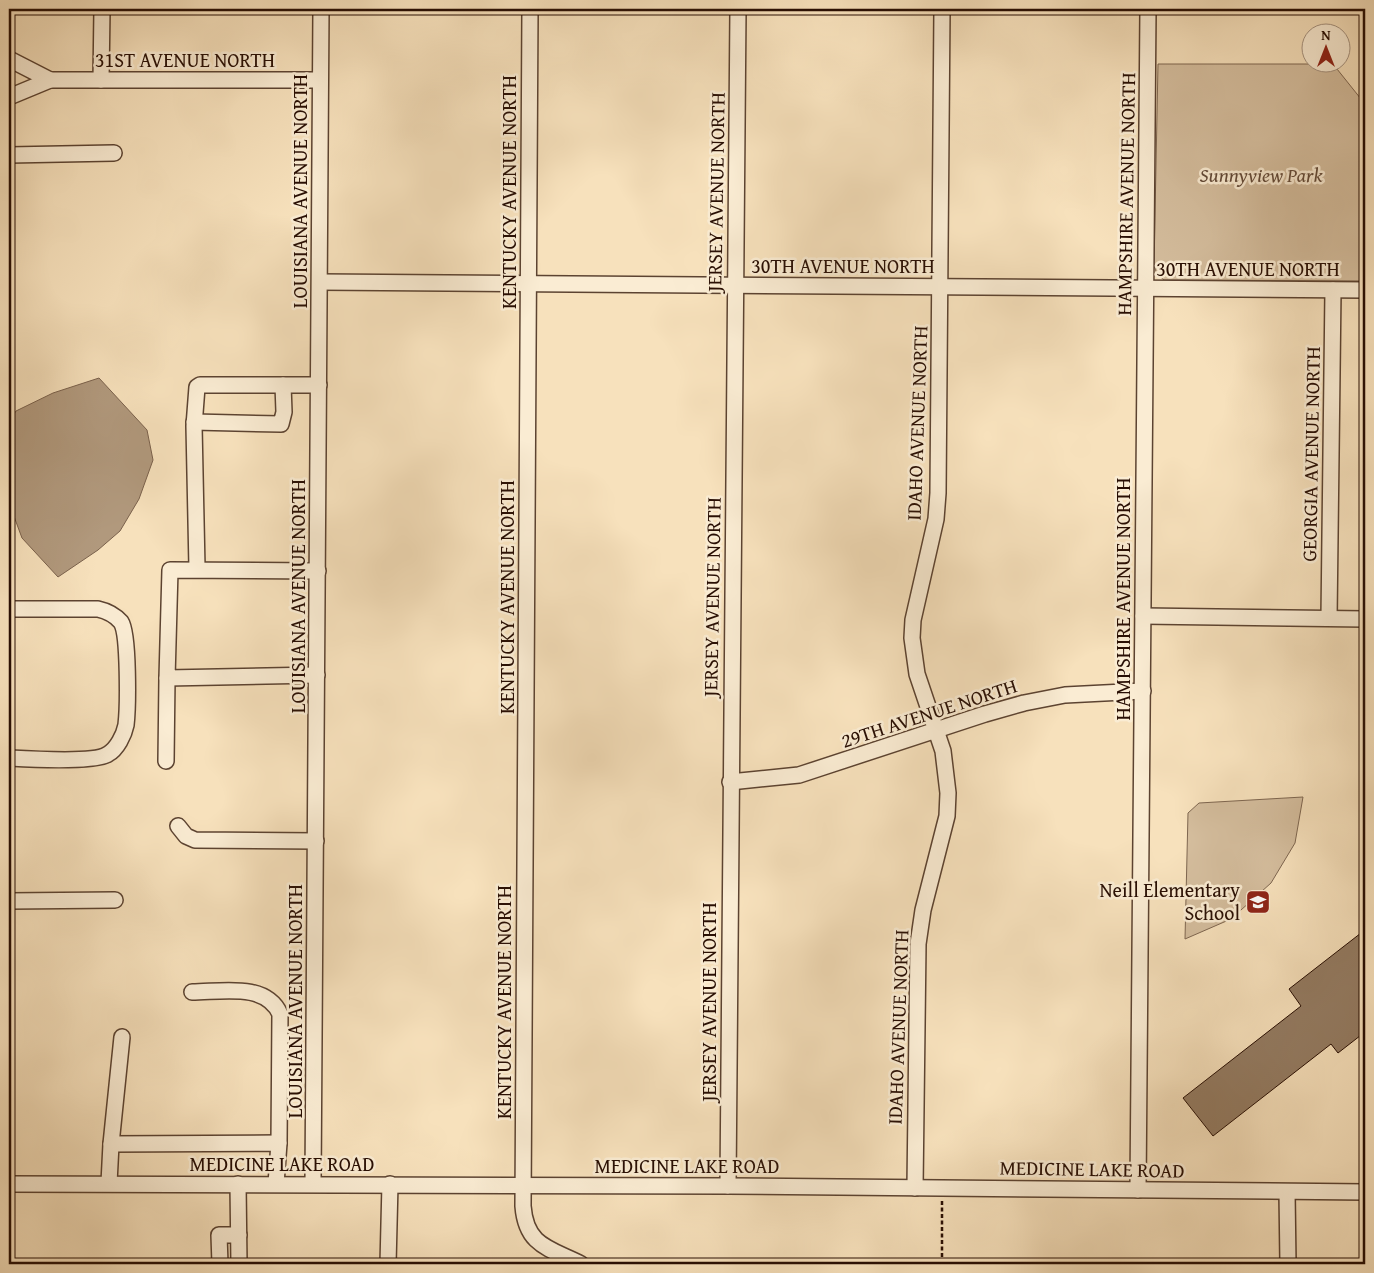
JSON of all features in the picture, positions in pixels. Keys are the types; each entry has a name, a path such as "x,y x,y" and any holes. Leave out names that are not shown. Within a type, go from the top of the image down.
{"street":[{"path":"101,80 102,9"},
{"name":"LOUISIANA AVENUE NORTH","path":"313,1184 321,9"},
{"name":"KENTUCKY AVENUE NORTH","path":"530,9 524,1217 527,1229 535,1241 581,1264"},
{"name":"JERSEY AVENUE NORTH","path":"728,1186 738,9"},
{"name":"IDAHO AVENUE NORTH","path":"915,1188 918,944 923,910 947,816 948,793 947,770 917,674 912,638 913,620 936,519 941,287 942,9"},
{"name":"HAMPSHIRE AVENUE NORTH","path":"1138,1190 1148,9"},
{"path":"9,59 50,80"},
{"path":"9,97 50,80"},
{"name":"31ST AVENUE NORTH","path":"50,80 320,80"},
{"path":"9,155 114,152"},
{"name":"30TH AVENUE NORTH","path":"320,282 1365,290"},
{"name":"GEORGIA AVENUE NORTH","path":"1329,618 1333,290"},
{"path":"198,568 194,422 197,387 200,385 319,385"},
{"path":"194,422 282,424 284,412 283,385"},
{"path":"166,761 170,570 198,568 318,571"},
{"path":"9,609 98,609 110,612 122,623 126,651 126,726 118,744 107,755 71,760 9,758"},
{"path":"1143,616 1365,619"},
{"path":"167,678 317,675"},
{"name":"29TH AVENUE NORTH","path":"730,782 799,775 1024,703 1065,695 1142,691"},
{"path":"178,826 186,836 195,840 316,841"},
{"path":"9,901 115,900"},
{"path":"192,992 251,992 265,996 276,1006 280,1014 279,1143 276,1184"},
{"path":"109,1184 111,1144 122,1037"},
{"path":"111,1144 279,1143"},
{"name":"MEDICINE LAKE ROAD","path":"9,1184 390,1184 1365,1192"},
{"path":"238,1184 239,1264"},
{"path":"388,1264 390,1184"},
{"path":"1287,1192 1288,1264"},
{"path":"220,1264 219,1235 239,1235"}],"path":[{"path":"942,1188 942,1264"}],"green space":[{"name":"Sunnyview Park","path":"1158,64 1302,64 1302,72 1339,72 1365,104 1365,281 1164,280 1157,274 1154,266"},
{"path":"1303,797 1295,843 1271,883 1231,919 1185,939 1188,813 1199,803"}],"shaded area":[{"path":"99,378 147,430 153,460 139,499 120,531 98,550 58,577 22,538 12,511 9,497 9,422 16,411 53,393"}],"building":[{"path":"1361,933 1365,938 1365,1032 1338,1053 1331,1044 1213,1136 1183,1098 1301,1006 1289,989"}],"place":[{"name":"Neill Elementary School","path":"1258,902"}]}
